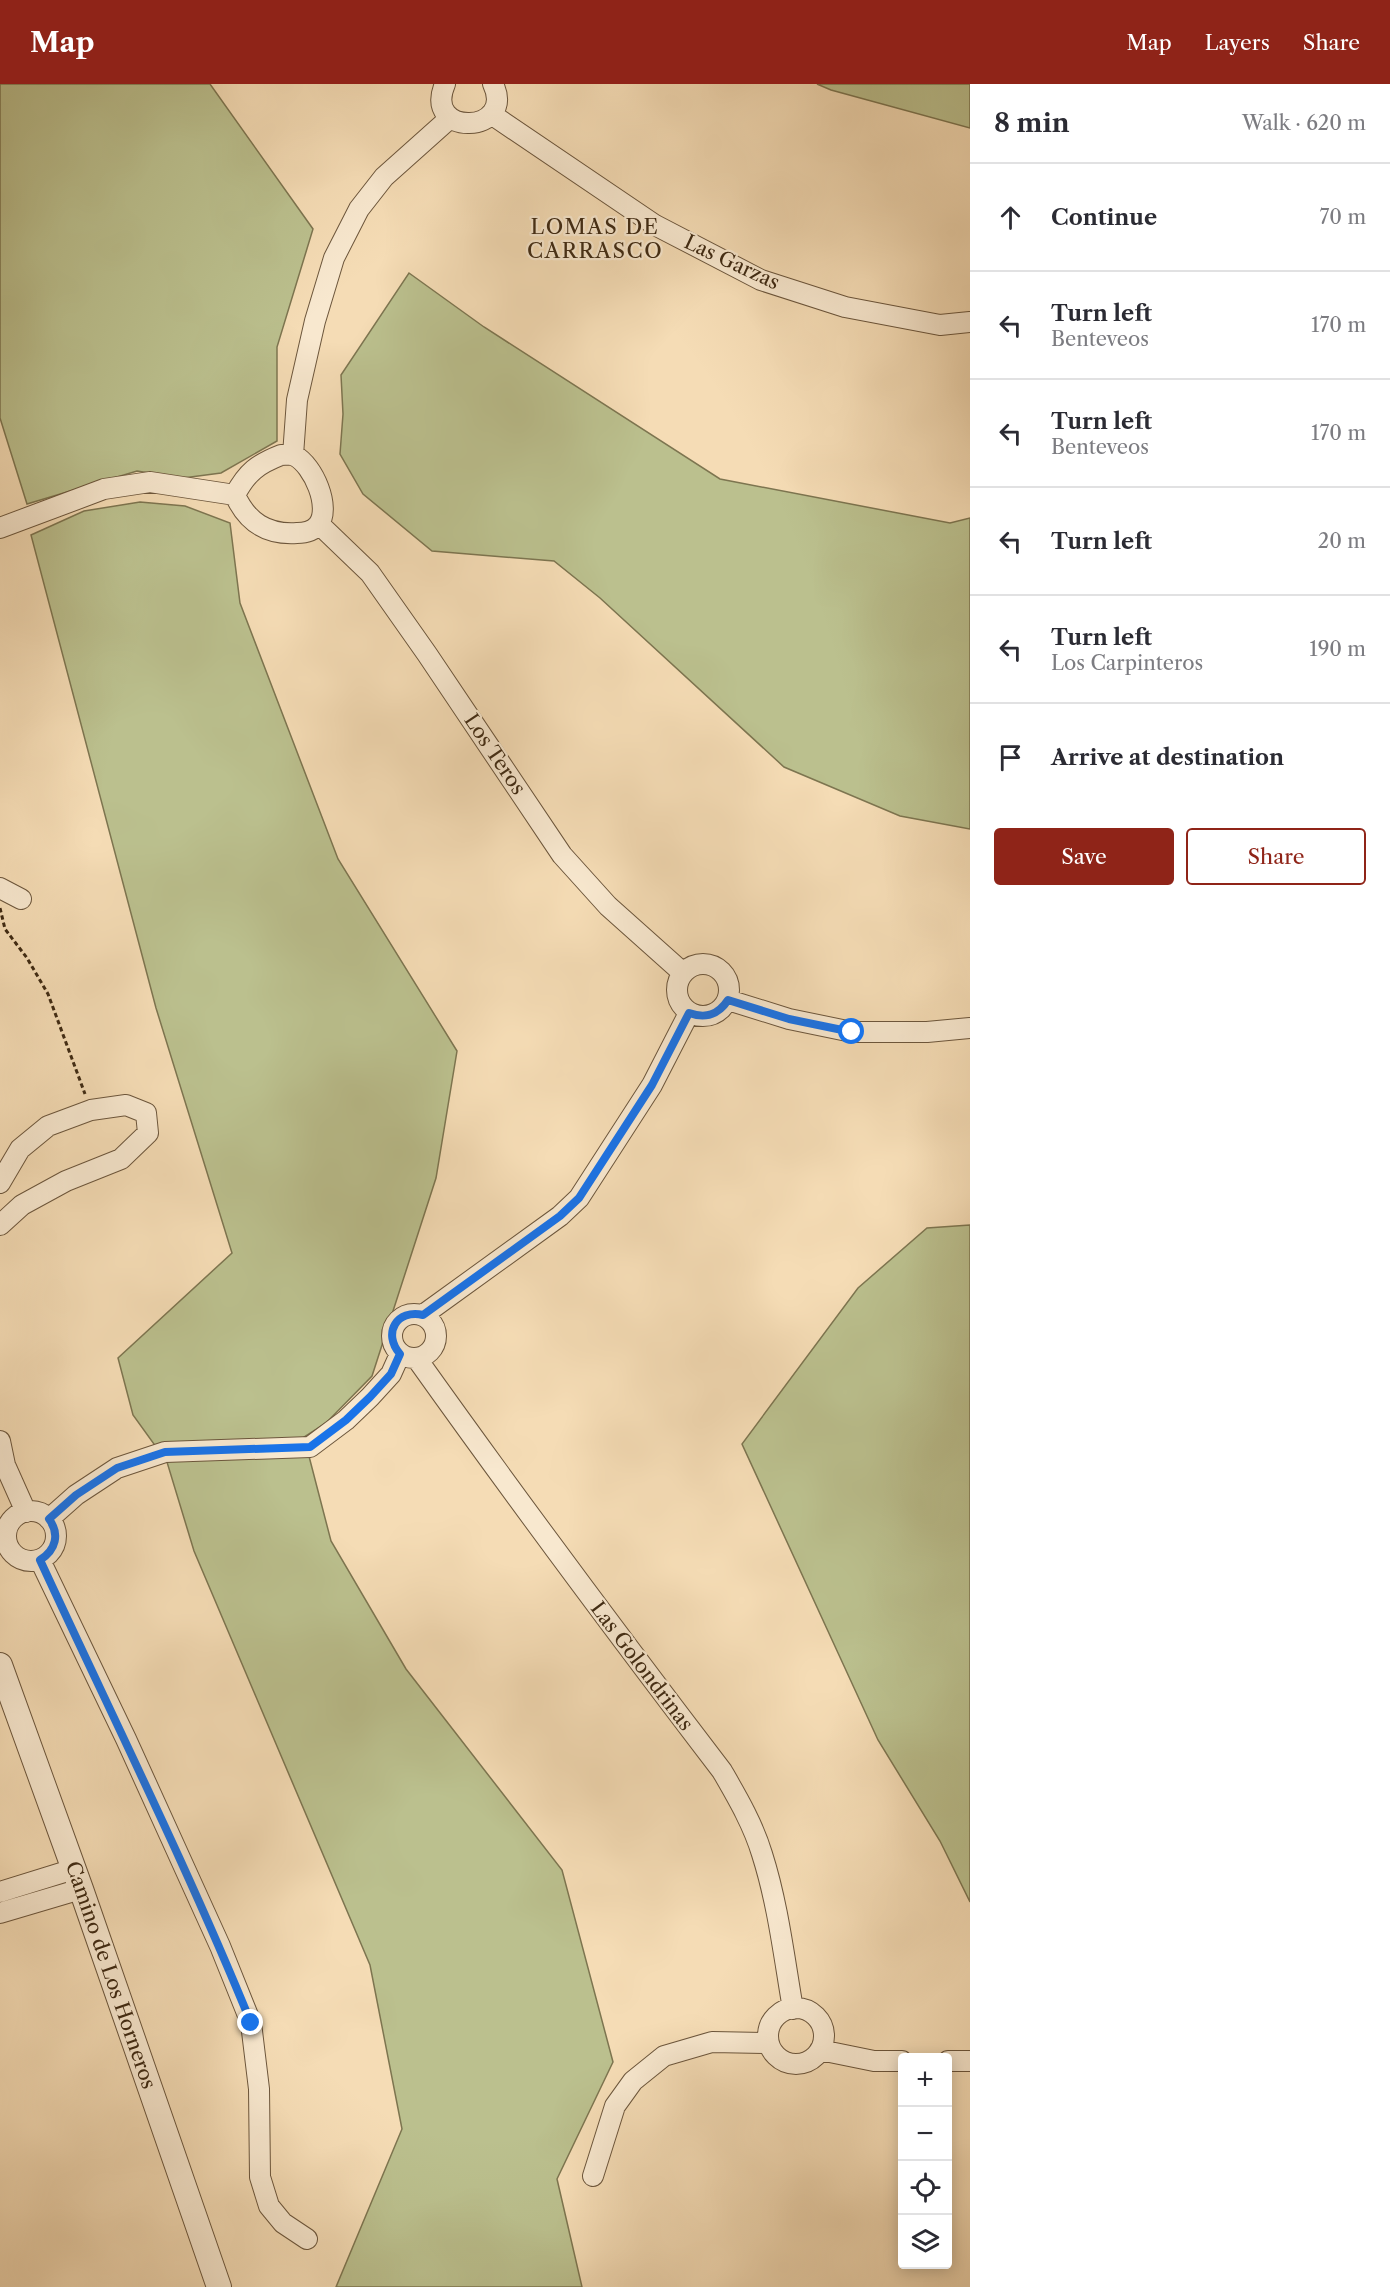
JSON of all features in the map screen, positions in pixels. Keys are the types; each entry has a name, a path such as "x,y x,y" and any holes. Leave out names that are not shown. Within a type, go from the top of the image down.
{"street":[{"path":"445,84 441,101 444,110 450,118 466,125 484,120 491,114 496,98 493,84"},
{"name":"Las Garzas","path":"491,114 655,225 761,280 844,307 940,325 970,322"},
{"path":"294,455 297,400 315,321 334,258 359,209 384,177 450,118"},
{"path":"281,454 294,455 311,472 318,485 323,499 319,524 311,531 302,533 291,534 265,530 251,520 241,508 235,495 249,474 260,464 281,454"},
{"path":"0,528 104,489 150,482 235,495"},
{"name":"Los Teros","path":"319,524 370,573 562,855 608,906 683,973"},
{"path":"0,888 21,899"},
{"path":"705,964 720,970 729,984 728,1000 716,1014 707,1016 689,1013 683,1008 677,994 677,986 683,973 690,967 705,964"},
{"path":"728,1000 789,1019 852,1032 927,1032 970,1028"},
{"path":"423,1315 560,1216 579,1198 652,1085 689,1013"},
{"path":"0,1183 20,1149 48,1126 91,1110 126,1105 146,1113 148,1133 121,1159 66,1181 22,1205 0,1225"},
{"path":"49,1519 76,1495 117,1468 165,1452 310,1447 346,1420 409,1356 430,1352 437,1339 434,1325 423,1315 416,1313 402,1317 393,1328 393,1342 409,1356"},
{"name":"Las Golondrinas","path":"409,1356 459,1415 512,1493 722,1770 747,1817 762,1852 773,1893 793,2008"},
{"path":"0,1441 5,1465 26,1512"},
{"path":"26,1512 42,1514 49,1519 54,1525 56,1541 52,1549 40,1560 24,1560 10,1551 6,1535 12,1520 26,1512"},
{"path":"40,1560 126,1739 220,1946 251,2023 259,2089 260,2177 269,2206 283,2223 307,2239"},
{"name":"Camino de Los Horneros","path":"0,1665 78,1879 219,2287"},
{"path":"0,1892 78,1879"},
{"path":"0,1914 78,1879"},
{"path":"793,2008 802,2009 817,2018 824,2034 820,2050 806,2063 796,2064 778,2058 768,2043 768,2033 776,2016 793,2008"},
{"path":"593,2176 615,2106 633,2081 664,2056 712,2042 768,2043"},
{"path":"820,2050 874,2061 898,2061"},
{"path":"952,2061 970,2061"}],"path":[{"path":"0,907 5,928 27,958 48,994 91,1110"}],"green space":[{"path":"0,84 210,84 313,229 277,347 277,441 221,473 183,478 137,471 27,504 0,418"},
{"path":"817,84 970,84 970,128 831,90"},
{"path":"409,273 484,327 720,479 950,523 970,518 970,829 900,816 784,767 600,598 554,561 432,551 363,494 340,454 343,414 341,375"},
{"path":"140,502 185,506 230,523 240,603 338,859 457,1051 436,1178 372,1376 326,1423 304,1437 331,1541 406,1669 562,1870 613,2062 557,2179 582,2287 336,2287 402,2129 370,1965 194,1551 167,1462 133,1415 118,1358 232,1253 156,1008 31,535 84,511"},
{"path":"970,1225 970,1902 940,1841 878,1740 742,1444 858,1288 927,1228"}],"district":[{"name":"LOMAS DE CARRASCO","path":"595,238"}],"route":[{"path":"251,2023 220,1946 126,1739 40,1560 47,1555 56,1541 54,1525 49,1519 76,1495 117,1468 165,1452 310,1447 346,1420 391,1374 400,1354 393,1342 393,1328 402,1317 416,1313 423,1315 560,1216 579,1198 652,1085 689,1013 698,1016 716,1014 728,1000 789,1019 852,1032"}]}
